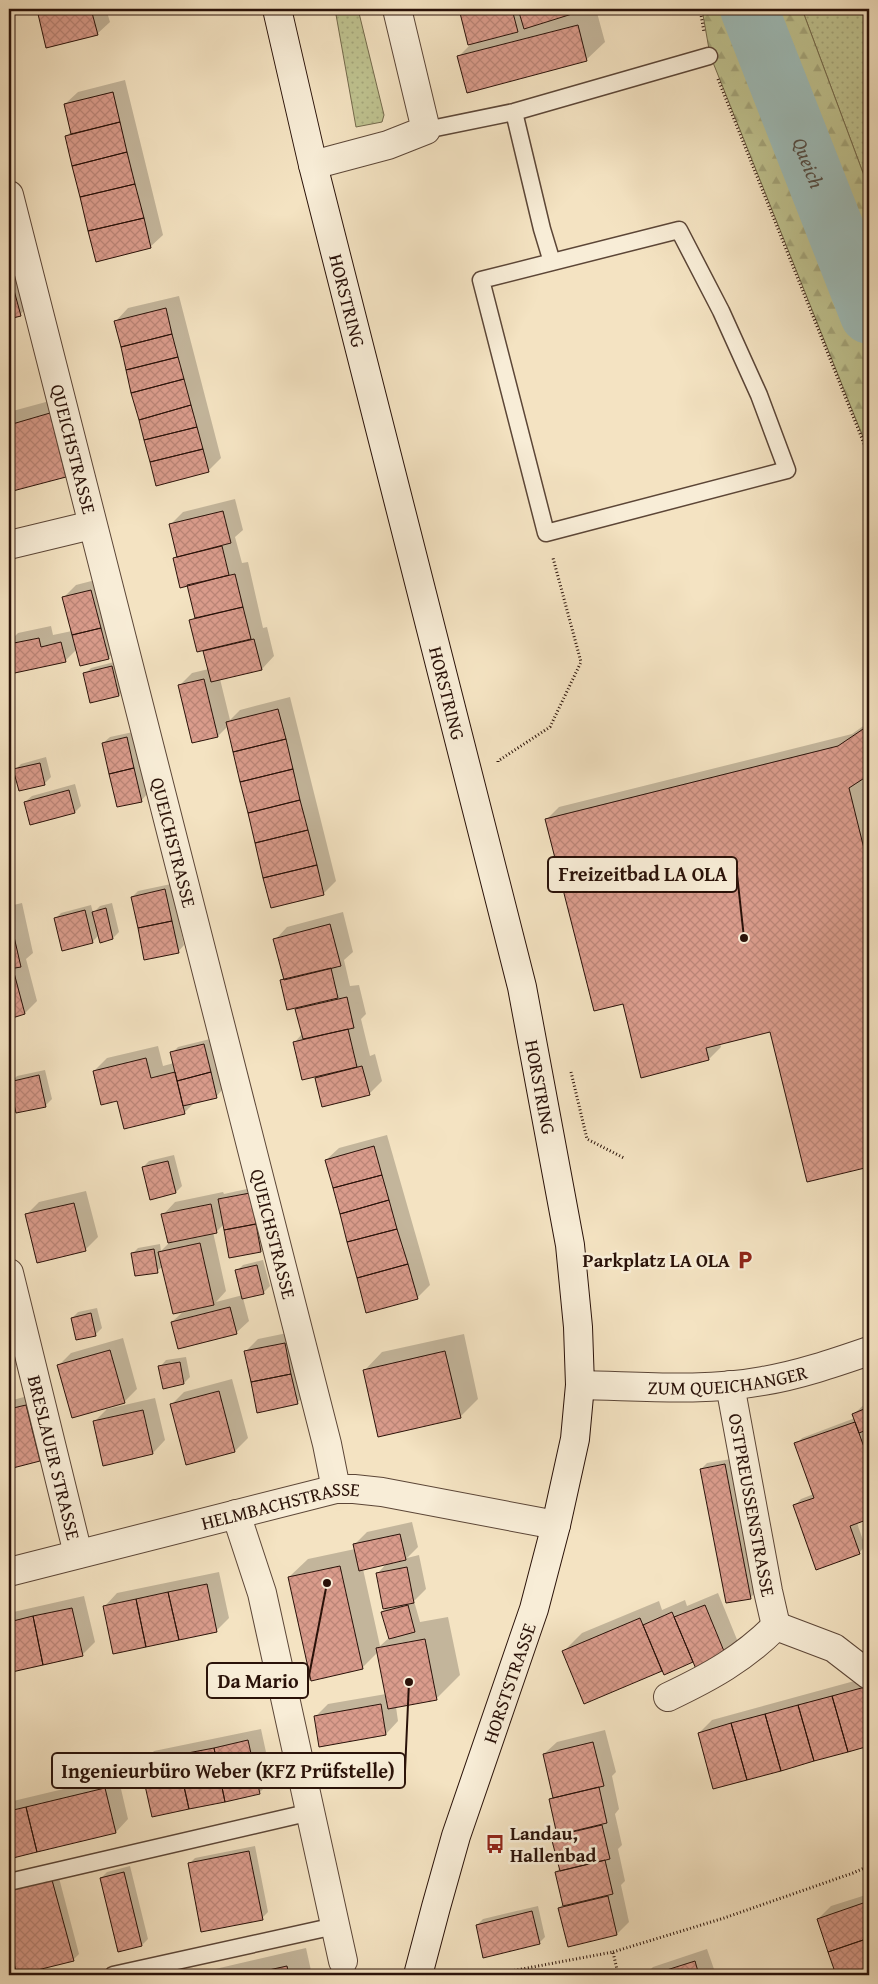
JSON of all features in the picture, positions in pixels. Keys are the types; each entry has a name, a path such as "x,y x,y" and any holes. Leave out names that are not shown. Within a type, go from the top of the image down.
{"street":[{"name":"HORSTRING","path":"277,9 313,165 522,987 570,1245 578,1327 580,1385"},
{"path":"313,165 388,144 426,130 397,9"},
{"name":"QUEICHSTRASSE","path":"9,195 327,1444 336,1489"},
{"path":"9,545 92,525"},
{"name":"BRESLAUER STRASSE","path":"9,1273 78,1554"},
{"name":"ZUM QUEICHANGER","path":"580,1385 674,1387 762,1382 793,1375 869,1351"},
{"name":"HORSTSTRASSE","path":"418,1975 456,1836 534,1609 556,1525 574,1439 580,1385"},
{"name":"OSTPREUSSENSTRASSE","path":"730,1385 776,1626"},
{"name":"HELMBACHSTRASSE","path":"9,1572 336,1489 382,1492 556,1525"},
{"path":"236,1514 262,1593 343,1961"},
{"path":"668,1698 737,1660 757,1645 776,1626 834,1648 869,1675"}],"lane":[{"path":"426,130 514,112 709,56"},
{"path":"514,112 542,229 552,262"},
{"path":"679,230 721,311 759,395 787,470 546,533 481,280 679,230"},
{"path":"9,1882 311,1812"},
{"path":"113,1975 335,1926"}],"path":[{"path":"709,56 869,456"},
{"path":"500,770 498,760 550,727 581,662 546,533"},
{"path":"571,1071 587,1139 624,1158"},
{"path":"490,1975 613,1952 724,1918 854,1873 869,1866"},
{"path":"613,1952 618,1974"}],"green space":[{"path":"335,9 358,9 384,115 382,122 356,127"},
{"path":"702,9 802,9 869,189 869,452 710,55"},
{"path":"802,9 869,9 869,189"}],"building":[{"path":"37,9 58,9 38,14"},
{"path":"58,9 91,9 98,35 46,48 38,14"},
{"path":"459,9 512,9 518,32 468,45"},
{"path":"518,9 588,9 524,29"},
{"path":"578,25 587,61 467,93 457,56"},
{"path":"113,92 120,122 71,134 64,104"},
{"path":"120,122 127,152 72,166 65,136"},
{"path":"127,152 135,184 80,197 72,166"},
{"path":"135,184 144,218 88,231 80,197"},
{"path":"144,218 151,248 96,262 88,231"},
{"path":"9,270 15,294 9,295"},
{"path":"15,294 21,316 9,319 9,295"},
{"path":"166,308 172,334 121,347 114,321"},
{"path":"172,334 178,357 126,370 121,347"},
{"path":"178,357 184,379 131,393 126,370"},
{"path":"184,379 191,405 139,420 131,393"},
{"path":"191,405 197,427 144,440 139,420"},
{"path":"50,413 66,477 9,492 9,425"},
{"path":"197,427 203,449 150,462 144,440"},
{"path":"203,449 209,472 156,486 150,462"},
{"path":"223,511 231,543 177,557 169,524"},
{"path":"222,546 229,575 180,588 173,558"},
{"path":"235,574 243,607 195,618 187,585"},
{"path":"91,590 101,628 72,635 62,597"},
{"path":"243,607 251,639 197,652 189,620"},
{"path":"101,628 109,659 80,666 72,635"},
{"path":"39,638 41,647 61,642 66,662 10,674 9,644"},
{"path":"254,639 262,670 211,682 203,651"},
{"path":"112,666 119,696 90,703 83,673"},
{"path":"204,679 218,737 192,743 178,685"},
{"path":"278,709 286,739 233,752 226,722"},
{"path":"869,725 869,775 849,788 869,869 869,1167 807,1182 770,1032 706,1048 709,1060 641,1078 623,1004 594,1011 545,819 838,746"},
{"path":"127,737 134,768 109,774 102,743"},
{"path":"286,739 293,769 240,782 233,752"},
{"path":"40,763 45,785 19,791 13,769"},
{"path":"134,768 142,802 117,807 109,774"},
{"path":"293,769 300,800 248,813 240,782"},
{"path":"69,790 75,813 30,825 24,802"},
{"path":"300,800 308,830 255,843 248,813"},
{"path":"308,830 317,865 263,878 255,843"},
{"path":"317,865 324,895 271,908 263,878"},
{"path":"165,889 172,921 138,928 131,897"},
{"path":"106,908 113,939 100,943 92,912"},
{"path":"85,910 93,943 62,951 54,918"},
{"path":"9,915 21,967 9,969"},
{"path":"172,921 179,953 144,960 138,928"},
{"path":"330,924 341,966 284,980 273,939"},
{"path":"331,968 338,998 287,1010 280,980"},
{"path":"13,969 25,1014 9,1019 9,970"},
{"path":"347,997 354,1028 303,1039 295,1009"},
{"path":"348,1029 357,1067 302,1080 293,1042"},
{"path":"204,1044 211,1072 177,1081 170,1052"},
{"path":"146,1058 151,1078 175,1072 185,1114 124,1129 117,1101 101,1105 93,1071"},
{"path":"362,1066 370,1095 322,1107 315,1078"},
{"path":"211,1072 217,1098 183,1106 177,1081"},
{"path":"39,1075 46,1107 16,1113 9,1082"},
{"path":"374,1146 382,1175 333,1188 325,1160"},
{"path":"168,1161 176,1193 150,1200 142,1167"},
{"path":"382,1175 389,1200 340,1214 333,1188"},
{"path":"250,1193 256,1224 224,1230 218,1199"},
{"path":"389,1200 397,1229 347,1242 340,1214"},
{"path":"74,1203 86,1251 37,1263 25,1214"},
{"path":"211,1204 217,1233 168,1243 161,1214"},
{"path":"256,1224 261,1252 229,1258 224,1230"},
{"path":"397,1229 408,1264 357,1278 347,1242"},
{"path":"200,1243 214,1305 173,1314 158,1252"},
{"path":"154,1249 158,1273 135,1276 131,1253"},
{"path":"408,1264 418,1299 366,1313 357,1278"},
{"path":"257,1265 264,1294 242,1299 235,1270"},
{"path":"230,1307 237,1334 178,1349 171,1322"},
{"path":"91,1313 96,1336 76,1340 71,1318"},
{"path":"285,1343 291,1374 251,1382 244,1351"},
{"path":"110,1350 125,1403 72,1418 57,1365"},
{"path":"445,1351 461,1418 378,1437 363,1370"},
{"path":"180,1362 184,1384 163,1389 158,1366"},
{"path":"291,1374 298,1404 257,1413 251,1382"},
{"path":"219,1391 235,1452 186,1465 170,1404"},
{"path":"26,1405 40,1461 9,1469 9,1409"},
{"path":"869,1407 869,1429 859,1433 852,1414"},
{"path":"143,1410 153,1454 103,1466 93,1421"},
{"path":"855,1422 869,1461 869,1519 850,1526 860,1554 816,1570 793,1505 814,1498 794,1443"},
{"path":"725,1464 751,1599 726,1603 700,1469"},
{"path":"400,1534 406,1560 359,1571 353,1544"},
{"path":"340,1566 363,1669 311,1681 288,1577"},
{"path":"407,1567 414,1603 383,1609 376,1573"},
{"path":"207,1584 217,1632 179,1640 168,1592"},
{"path":"168,1592 179,1640 146,1647 136,1599"},
{"path":"136,1599 146,1647 113,1654 103,1606"},
{"path":"408,1605 415,1632 389,1639 381,1612"},
{"path":"705,1605 726,1656 696,1669 674,1617"},
{"path":"72,1608 83,1656 43,1665 33,1616"},
{"path":"672,1612 693,1662 664,1675 643,1625"},
{"path":"33,1616 43,1665 12,1672 9,1659 9,1622"},
{"path":"640,1618 662,1671 584,1704 562,1651"},
{"path":"425,1639 437,1700 388,1709 376,1648"},
{"path":"865,1687 869,1701 869,1746 848,1752 832,1696"},
{"path":"832,1696 848,1752 814,1761 798,1705"},
{"path":"381,1704 386,1735 319,1747 314,1716"},
{"path":"798,1705 814,1761 781,1771 765,1714"},
{"path":"765,1714 781,1771 747,1780 731,1723"},
{"path":"731,1723 747,1780 713,1789 698,1733"},
{"path":"248,1740 260,1794 225,1802 214,1748"},
{"path":"593,1742 604,1786 553,1798 543,1754"},
{"path":"214,1748 225,1802 189,1809 177,1755"},
{"path":"177,1755 189,1809 152,1817 140,1763"},
{"path":"599,1787 607,1823 557,1835 549,1799"},
{"path":"105,1788 116,1833 37,1852 26,1807"},
{"path":"26,1807 37,1852 9,1859 9,1811"},
{"path":"602,1825 610,1859 560,1871 551,1837"},
{"path":"249,1851 263,1920 201,1932 188,1863"},
{"path":"605,1860 613,1894 563,1906 555,1872"},
{"path":"124,1872 142,1946 118,1952 100,1878"},
{"path":"52,1880 74,1961 17,1975 9,1944 9,1891"},
{"path":"608,1896 617,1935 568,1947 558,1908"},
{"path":"869,1901 869,1938 828,1952 817,1919"},
{"path":"532,1911 540,1944 483,1958 476,1925"},
{"path":"869,1938 869,1975 836,1975 828,1952"},
{"path":"695,1961 699,1975 651,1975"},
{"path":"287,1966 289,1975 246,1975"}],"waterway":[{"name":"Queich","path":"749,9 869,315"}],"place":[{"name":"Freizeitbad LA OLA","path":"744,938"},
{"name":"Parkplatz LA OLA","path":"745,1260"},
{"name":"Da Mario","path":"327,1583"},
{"name":"Ingenieurbüro Weber (KFZ Prüfstelle)","path":"409,1682"},
{"name":"Landau, Hallenbad","path":"495,1844"}]}
